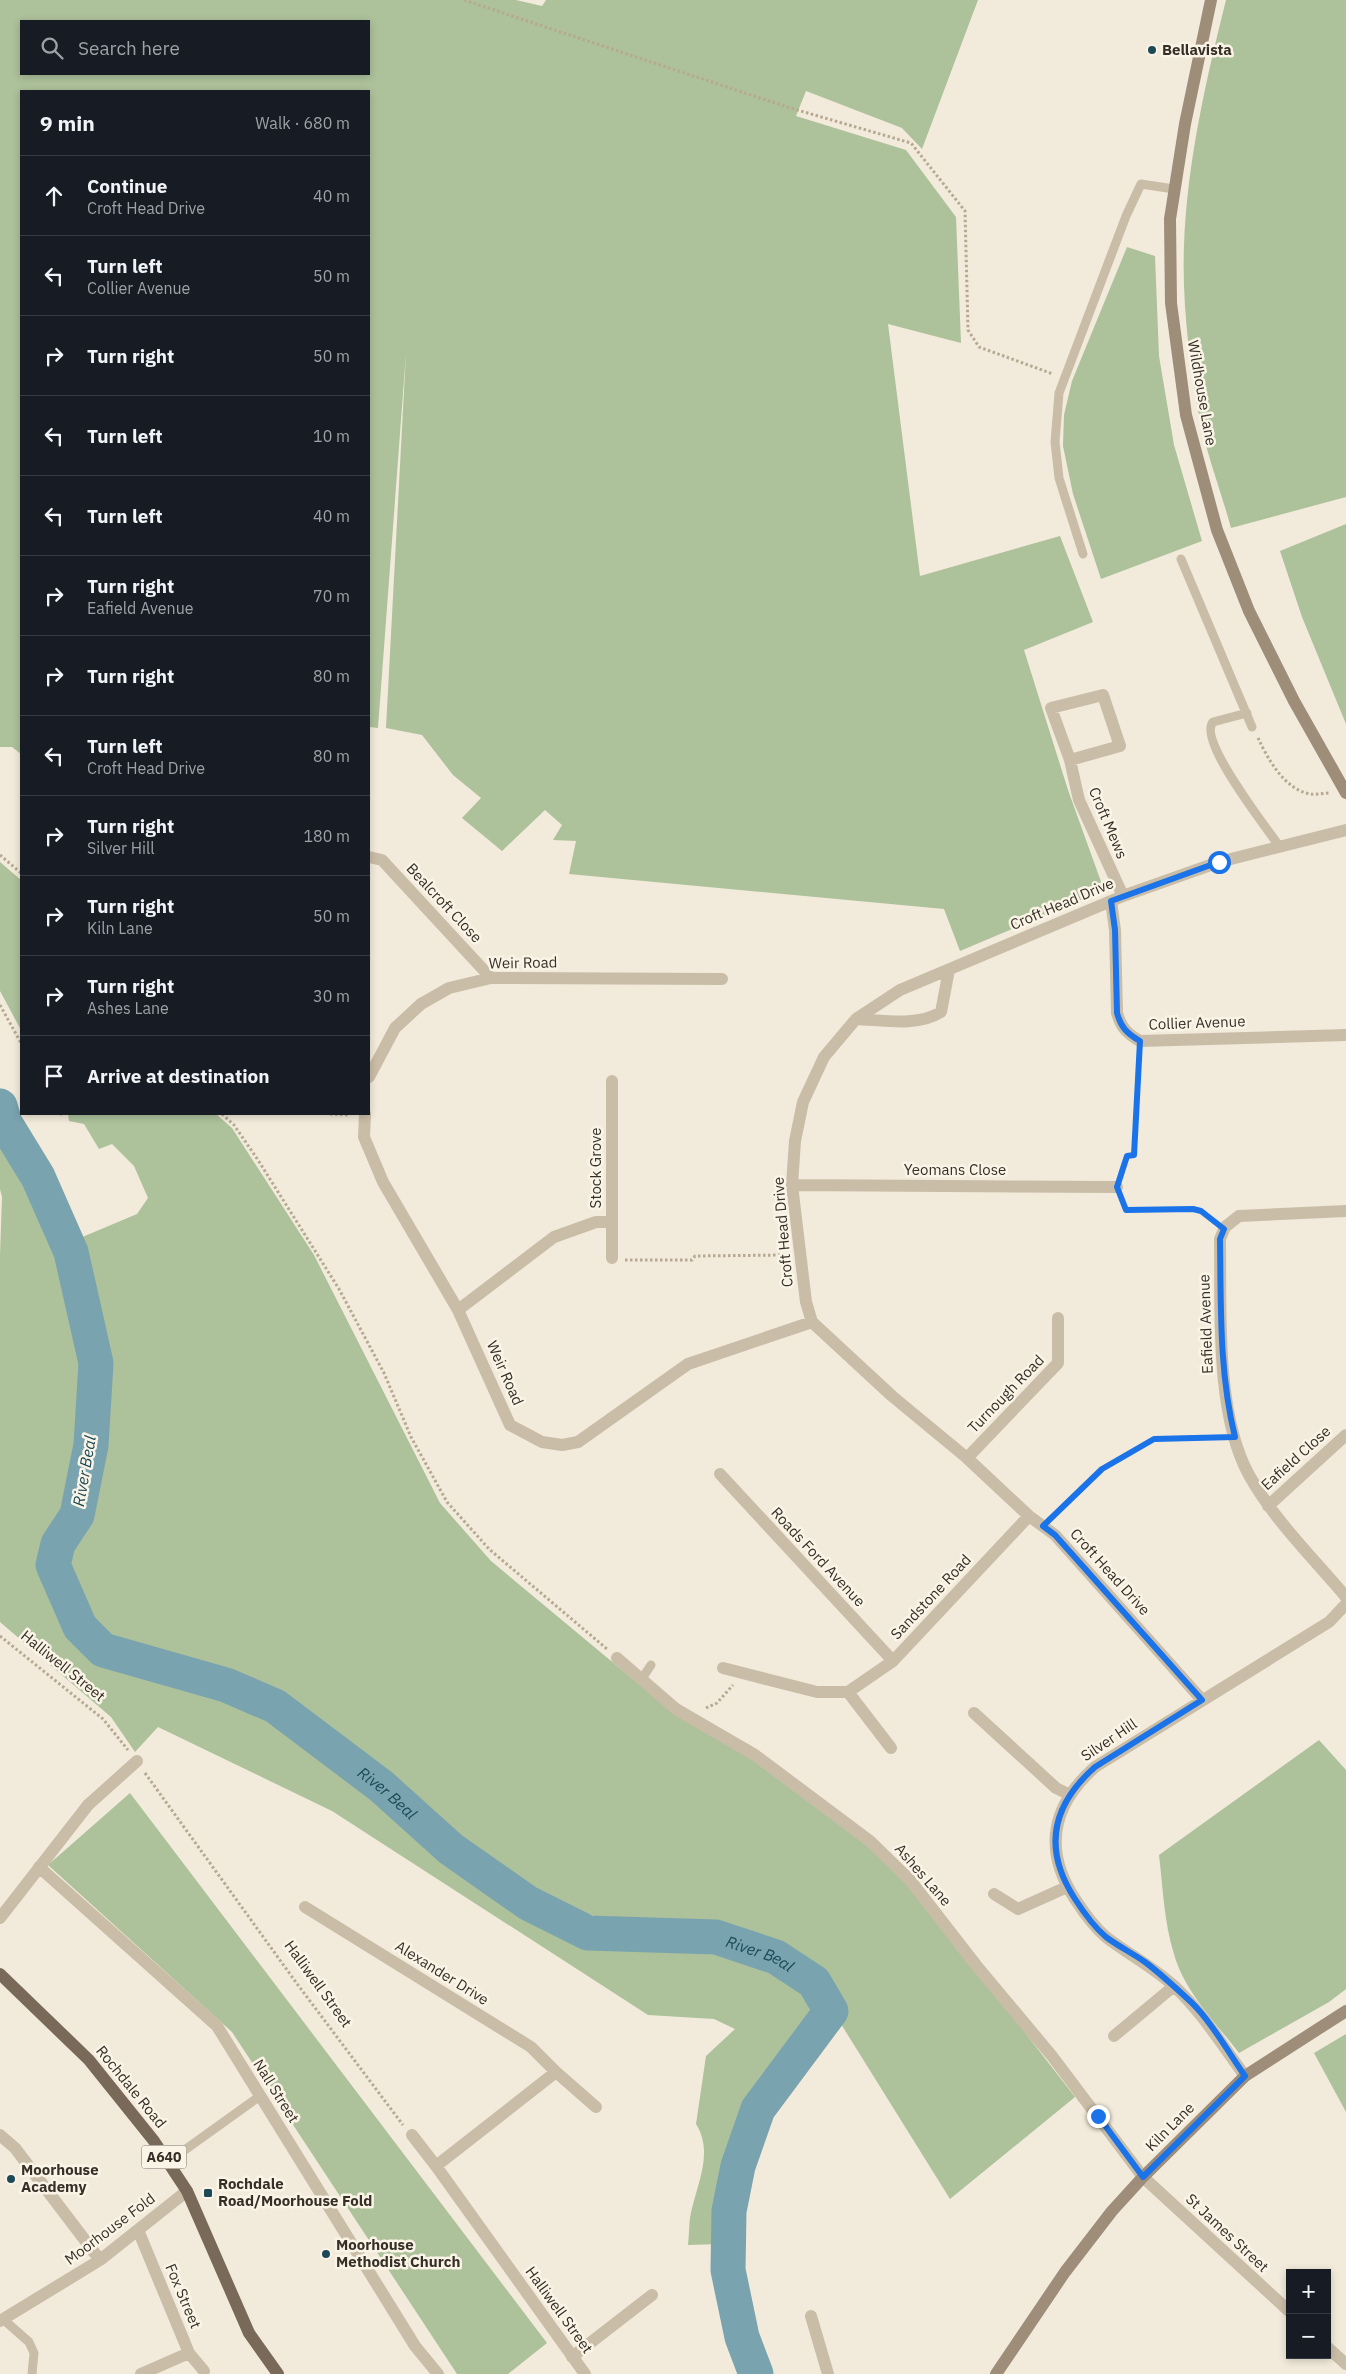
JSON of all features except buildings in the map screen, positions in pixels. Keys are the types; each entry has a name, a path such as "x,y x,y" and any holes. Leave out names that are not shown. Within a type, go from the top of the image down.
{"main road":[{"name":"Wildhouse Lane","path":"1211,0 1174,189 1170,219 1171,303 1186,415 1217,530 1249,611 1294,701 1346,792"},
{"name":"Rochdale Road","path":"0,1974 89,2060 154,2141 187,2191 249,2334 278,2374"},
{"name":"Kiln Lane","path":"996,2374 1065,2272 1112,2211 1143,2177 1245,2076 1346,2011"}],"street":[{"name":"Croft Mews","path":"1070,760 1120,746 1103,695 1051,708 1070,760 1079,800 1117,898"},
{"name":"Croft Head Drive","path":"1202,1700 1055,1535 1029,1516 967,1458 892,1396 812,1322 806,1302 792,1185 794,1141 803,1102 824,1057 856,1018 900,990 1117,898 1219,862 1346,830"},
{"name":"Bealcroft Close","path":"370,856 382,860 491,978"},
{"name":"Collier Avenue","path":"1117,898 1115,930 1117,1013 1120,1025 1128,1034 1140,1041 1346,1035"},
{"path":"856,1018 915,1021 931,1019 941,1012 949,970"},
{"name":"Weir Road","path":"370,1075 395,1028 421,1004 449,988 491,978 722,979"},
{"name":"Stock Grove","path":"458,1310 554,1237 596,1222 612,1222 612,1082"},
{"name":"Weir Road","path":"365,1115 364,1137 384,1182 458,1310 510,1425 542,1442 562,1445 578,1442 688,1364 812,1322"},
{"name":"Yeomans Close","path":"792,1185 1117,1187"},
{"path":"1224,1229 1239,1216 1346,1211"},
{"path":"612,1222 612,1258"},
{"name":"Eafield Avenue","path":"1224,1229 1220,1239 1222,1362 1228,1409 1235,1437 1248,1474 1268,1506 1346,1598"},
{"name":"Turnough Road","path":"967,1458 1058,1363 1058,1318"},
{"name":"Eafield Close","path":"1268,1506 1346,1435"},
{"name":"Roads Ford Avenue","path":"720,1474 893,1661"},
{"name":"Sandstone Road","path":"848,1692 893,1661 1029,1516"},
{"name":"Silver Hill","path":"1245,2076 1193,2004 1144,1961 1107,1937 1086,1918 1067,1888 1058,1868 1054,1846 1060,1818 1070,1794 1082,1778 1095,1767 1329,1622 1346,1604"},
{"name":"Ashes Lane","path":"617,1658 676,1709 755,1755 870,1841 910,1880 976,1966 1052,2056 1143,2177"},
{"path":"723,1668 817,1692 848,1692 891,1748"},
{"path":"974,1713 1056,1788 1070,1794"},
{"path":"0,1918 88,1805 137,1761"},
{"name":"Nall Street","path":"39,1867 217,2026 415,2346 438,2374"},
{"path":"994,1894 1018,1909 1067,1888"},
{"name":"Alexander Drive","path":"305,1907 532,2047 556,2072 596,2107"},
{"path":"1114,2036 1174,1986"},
{"path":"436,2166 556,2072"},
{"path":"0,2135 15,2148 100,2260"},
{"name":"Halliwell Street","path":"412,2135 585,2374"},
{"name":"St James Street","path":"1143,2177 1286,2308"},
{"name":"Moorhouse Fold","path":"2,2321 100,2260 187,2191"},
{"name":"Fox Street","path":"138,2230 189,2353 204,2372"},
{"path":"572,2357 652,2296"},
{"path":"811,2316 828,2374"},
{"path":"1331,2350 1346,2364"},
{"path":"141,2374 189,2353"}],"lane":[{"path":"1082,554 1059,478 1055,442 1059,393 1126,216 1141,184 1174,189"},
{"path":"1182,558 1252,727"},
{"path":"1247,714 1213,722 1210,725 1210,736 1239,791 1279,846"},
{"path":"641,1680 651,1665"},
{"path":"168,2162 260,2096"},
{"path":"2,2321 29,2342 34,2353 32,2374"}],"path":[{"path":"464,0 787,107 911,143 965,211 968,330 979,347 1064,378"},
{"path":"1252,727 1269,762 1290,784 1310,794 1346,792"},
{"path":"0,855 20,872"},
{"path":"0,1005 20,1041"},
{"path":"1140,1041 1134,1155 1127,1156 1117,1187 1126,1210 1193,1209 1201,1211 1224,1229"},
{"path":"223,1115 234,1125 258,1160 339,1288 384,1372 411,1437 447,1502 489,1549 617,1658"},
{"path":"612,1258 632,1261 692,1260 695,1256 801,1255"},
{"path":"1043,1526 1102,1469 1154,1439 1235,1437"},
{"name":"Halliwell Street","path":"0,1636 102,1719 137,1761 295,1981 412,2135"},
{"path":"690,1717 717,1703 744,1673"}],"green space":[{"path":"0,0 516,0 542,6 546,0 978,0 922,149 902,128 806,91 796,116 906,150 956,217 961,343 888,324 920,576 1060,536 1093,622 1024,650 1068,790 1104,890 960,951 944,909 569,874 576,841 553,840 562,825 545,810 502,851 462,818 481,798 453,775 422,735 386,728 406,353 378,728 370,727 370,90 20,90 20,753 12,747 0,747"},
{"path":"1226,0 1346,0 1346,497 1231,528 1199,415 1187,331 1184,288 1186,215 1193,153 1211,61"},
{"path":"1127,247 1155,256 1159,356 1174,445 1202,541 1101,579 1073,494 1063,446 1064,415 1072,381"},
{"path":"1346,524 1346,724 1302,617 1280,551"},
{"path":"0,862 20,879 20,1028 0,991"},
{"path":"68,1115 217,1115 232,1128 314,1255 440,1503 491,1561 646,1690 738,1749 878,1854 926,1905 1075,2097 950,2199 836,2016 837,1996 827,1974 797,1953 755,1934 605,1920 558,1903 478,1855 333,1732 262,1687 119,1644 91,1628 74,1597 66,1573 68,1550 85,1520 89,1505 108,1398 111,1363 96,1313 80,1238 137,1214 148,1198 134,1166 112,1144 99,1149 84,1124 69,1121"},
{"path":"0,1121 22,1159 63,1250 91,1362 82,1460 68,1515 47,1538 40,1562 51,1597 84,1645 103,1657 227,1695 268,1714 378,1795 452,1861 524,1909 589,1940 718,1947 767,1962 804,1984 816,1999 813,2015 808,2029 758,2100 743,2134 728,2189 722,2244 688,2245 692,2206 704,2159 704,2147 696,2124 706,2056 735,2029 714,2019 648,2015 332,1811 158,1727 135,1752 111,1717 0,1622 0,1255 2,1197 0,1189"},
{"path":"1319,1740 1346,1770 1346,1989 1329,2002 1239,2053 1193,1994 1179,1968 1168,1930 1159,1855"},
{"path":"130,1793 547,2343 508,2374 457,2374 232,2032 48,1865"},
{"path":"1346,2034 1346,2112 1314,2053"}],"waterway":[{"name":"River Beal","path":"0,1106 5,1123 38,1177 71,1252 96,1363 91,1445 77,1515 58,1544 53,1565 80,1627 103,1650 226,1685 275,1706 381,1786 451,1849 528,1903 588,1933 716,1937 776,1957 814,1982 831,2011 758,2109 738,2166 729,2211 728,2270 742,2337 756,2374"}],"place":[{"name":"Bellavista","path":"1152,50"},
{"name":"Moorhouse Academy","path":"11,2179"},
{"name":"Rochdale Road/Moorhouse Fold","path":"208,2193"},
{"name":"Moorhouse Methodist Church","path":"326,2254"}],"route":[{"path":"1098,2116 1143,2177 1245,2076 1193,2004 1160,1973 1107,1937 1086,1918 1062,1879 1054,1846 1056,1830 1070,1794 1082,1778 1095,1767 1202,1700 1055,1535 1043,1526 1102,1469 1154,1439 1235,1437 1228,1409 1222,1362 1220,1239 1224,1229 1201,1211 1193,1209 1126,1210 1117,1187 1127,1156 1134,1155 1140,1041 1128,1034 1120,1025 1117,1013 1115,930 1111,901 1219,862"}]}
